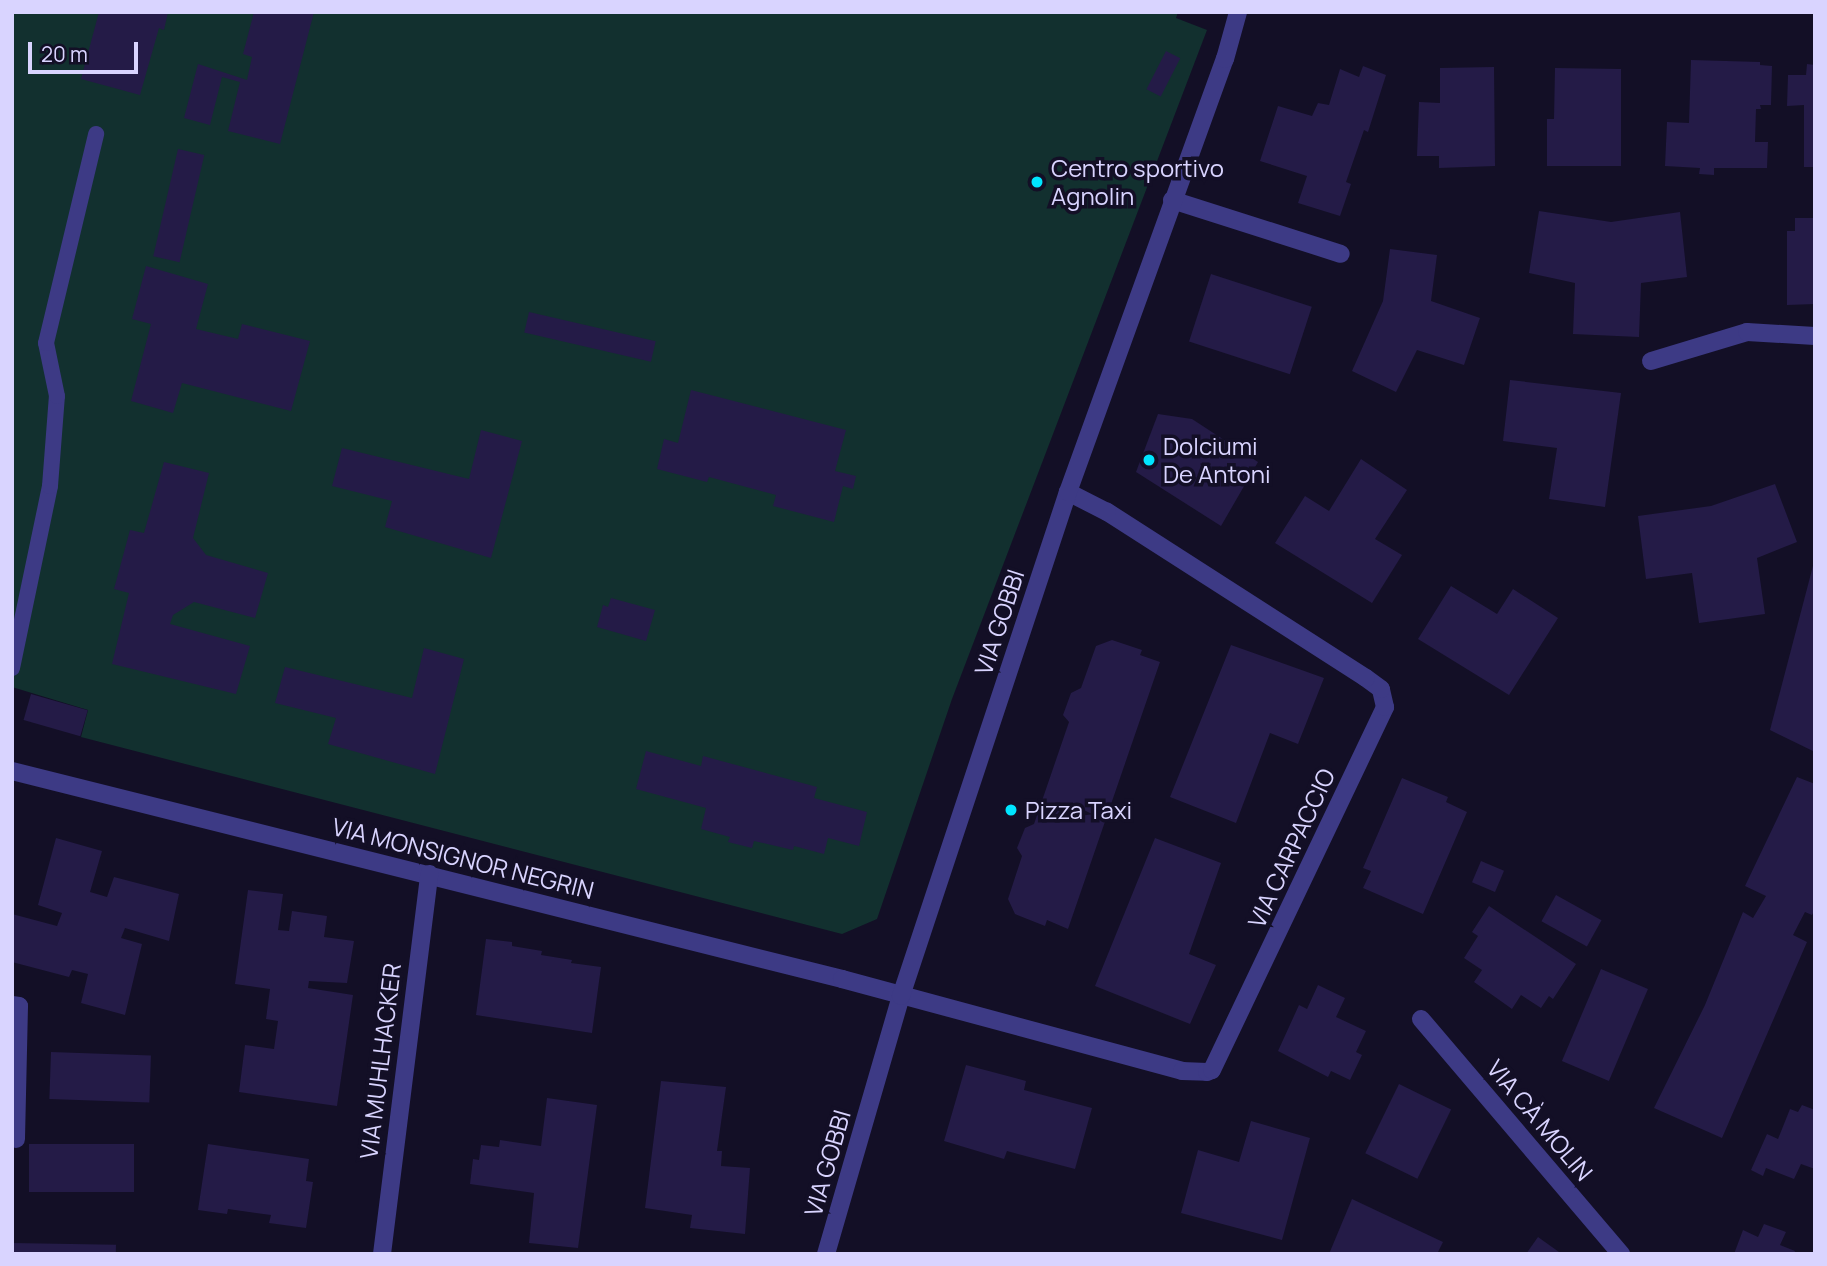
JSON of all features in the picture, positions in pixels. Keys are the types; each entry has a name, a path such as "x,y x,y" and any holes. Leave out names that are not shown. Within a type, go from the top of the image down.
{"street":[{"name":"VIA GOBBI","path":"826,1254 901,996 1068,492 1225,60 1238,12"},
{"path":"1172,200 1341,254"},
{"path":"1651,361 1747,332 1815,336"},
{"name":"VIA CARPACCIO","path":"901,996 1182,1071 1200,1073 1212,1070 1385,707 1381,688 1107,512 1068,492"},
{"name":"VIA MONSIGNOR NEGRIN","path":"12,772 429,874 901,996"},
{"name":"VIA MUHLHACKER","path":"382,1254 429,874"},
{"path":"12,1005 19,1006 16,1139"},
{"name":"VIA CÀ MOLIN","path":"1421,1019 1621,1254"}],"lane":[{"path":"12,668 50,486 57,396 46,343 96,134"}],"green space":[{"path":"12,12 1178,12 1176,18 1207,30 952,699 877,919 842,934 81,737 88,710 12,687"}],"building":[{"path":"99,12 168,12 164,30 159,28 140,95 81,79"},
{"path":"254,12 314,12 280,144 228,131 240,82 222,77 210,125 184,118 198,64 247,80 252,57 243,54"},
{"path":"1166,51 1180,58 1161,97 1146,89"},
{"path":"1691,60 1760,62 1760,65 1772,66 1771,105 1760,105 1761,109 1756,109 1755,142 1768,142 1767,168 1714,168 1714,175 1699,174 1700,168 1665,166 1667,122 1689,123"},
{"path":"1807,64 1815,65 1815,167 1804,167 1804,105 1787,106 1788,75 1806,75"},
{"path":"1363,66 1386,75 1368,132 1364,130 1346,182 1351,184 1340,216 1298,203 1307,176 1260,161 1278,106 1312,116 1318,103 1329,105 1340,69 1359,77"},
{"path":"1494,67 1495,166 1439,168 1439,156 1417,156 1419,102 1440,103 1440,68"},
{"path":"1555,68 1621,69 1621,166 1547,166 1547,119 1554,119"},
{"path":"178,149 204,155 180,262 153,256"},
{"path":"1539,211 1611,222 1680,212 1687,277 1641,283 1639,337 1573,334 1575,283 1529,273"},
{"path":"1795,218 1815,218 1815,304 1787,305 1787,231 1795,231"},
{"path":"1390,249 1437,255 1431,301 1480,318 1464,365 1417,350 1396,392 1352,371 1383,301"},
{"path":"146,266 208,284 196,329 238,339 242,324 310,341 291,411 182,383 173,413 131,401 151,324 132,319"},
{"path":"1211,274 1312,307 1290,374 1189,342"},
{"path":"529,312 656,341 651,362 524,332"},
{"path":"1510,380 1621,393 1605,507 1549,499 1557,448 1503,441"},
{"path":"691,390 846,430 835,471 856,476 853,489 843,486 834,522 773,506 776,495 709,477 707,482 657,469 664,439 678,443"},
{"path":"1158,414 1192,419 1258,462 1221,526 1136,472"},
{"path":"481,430 522,441 491,558 385,527 392,501 332,486 342,448 469,479"},
{"path":"1361,459 1407,490 1375,539 1402,555 1372,603 1275,543 1305,496 1329,511"},
{"path":"164,462 209,473 193,538 206,555 268,573 255,618 194,602 173,615 170,624 250,646 236,694 112,664 129,593 114,589 130,530 144,533"},
{"path":"1775,484 1797,542 1757,558 1765,614 1699,623 1692,573 1646,579 1638,516 1711,506"},
{"path":"1815,562 1815,752 1770,730"},
{"path":"1451,586 1497,614 1513,589 1558,618 1509,695 1418,639"},
{"path":"611,598 655,610 646,641 597,627 603,605 608,607"},
{"path":"1112,640 1142,650 1140,655 1160,662 1068,929 1047,920 1045,926 1015,914 1008,899 1022,856 1017,848 1025,828 1034,824 1069,722 1063,715 1071,693 1081,688 1096,646"},
{"path":"1231,645 1324,678 1298,744 1270,733 1236,823 1170,797"},
{"path":"424,648 464,659 435,774 328,744 336,718 275,703 285,667 412,698"},
{"path":"31,694 88,710 80,736 24,720"},
{"path":"646,751 701,766 703,756 817,787 814,798 867,812 859,846 828,838 824,854 794,846 793,850 754,841 752,848 728,842 730,837 701,829 706,808 636,789"},
{"path":"1797,777 1815,784 1815,909 1812,915 1805,912 1793,935 1807,942 1722,1138 1654,1108 1705,1005 1743,912 1753,918 1766,896 1745,886"},
{"path":"1402,778 1448,797 1446,802 1467,812 1423,914 1363,888 1371,871 1363,868"},
{"path":"56,838 102,851 90,892 107,897 114,877 179,894 169,941 125,928 121,938 142,944 125,1015 81,1003 88,974 72,970 69,977 12,962 12,914 57,926 62,913 38,905"},
{"path":"1155,838 1221,863 1189,954 1216,965 1190,1024 1095,986"},
{"path":"1481,861 1504,871 1495,892 1472,882"},
{"path":"248,890 283,894 278,930 289,931 292,911 327,916 324,937 354,941 347,983 309,981 308,988 353,995 337,1106 239,1092 245,1045 274,1049 278,1021 266,1019 270,989 235,984"},
{"path":"1556,895 1601,920 1587,946 1541,921"},
{"path":"1489,906 1576,964 1553,999 1549,996 1541,1008 1521,995 1512,1009 1474,982 1482,970 1464,958 1478,936 1472,932"},
{"path":"486,939 512,942 512,946 542,951 541,955 601,967 592,1033 476,1015"},
{"path":"1601,969 1648,989 1609,1081 1562,1061"},
{"path":"1318,985 1345,998 1336,1017 1366,1031 1356,1052 1362,1055 1350,1080 1331,1071 1328,1077 1278,1051 1299,1005 1307,1009"},
{"path":"51,1052 151,1055 149,1102 49,1099"},
{"path":"966,1065 1026,1081 1024,1090 1092,1108 1075,1169 1007,1151 1004,1159 944,1141"},
{"path":"661,1081 726,1087 717,1151 722,1151 721,1166 750,1168 745,1234 690,1228 692,1215 645,1208"},
{"path":"1399,1084 1451,1109 1417,1179 1365,1153"},
{"path":"547,1098 597,1105 578,1248 529,1243 534,1193 470,1184 473,1159 479,1160 481,1145 499,1147 500,1140 541,1146"},
{"path":"1802,1105 1815,1110 1815,1169 1801,1164 1794,1179 1766,1168 1763,1176 1751,1170 1767,1134 1778,1139 1790,1109 1798,1112"},
{"path":"1251,1121 1310,1138 1282,1240 1181,1213 1198,1150 1239,1162"},
{"path":"29,1144 134,1144 134,1192 29,1192"},
{"path":"208,1144 309,1159 306,1181 313,1182 306,1228 269,1223 271,1215 228,1209 227,1214 198,1210"},
{"path":"1352,1199 1443,1242 1437,1254 1329,1254"},
{"path":"1764,1224 1786,1232 1780,1245 1795,1251 1794,1254 1734,1254 1743,1230 1758,1237"},
{"path":"1538,1237 1559,1252 1558,1254 1526,1254"},
{"path":"12,1243 116,1245 116,1254 12,1254"}],"place":[{"name":"Centro sportivo Agnolin","path":"1037,182"},
{"name":"Dolciumi De Antoni","path":"1149,460"},
{"name":"Pizza Taxi","path":"1011,810"}]}
